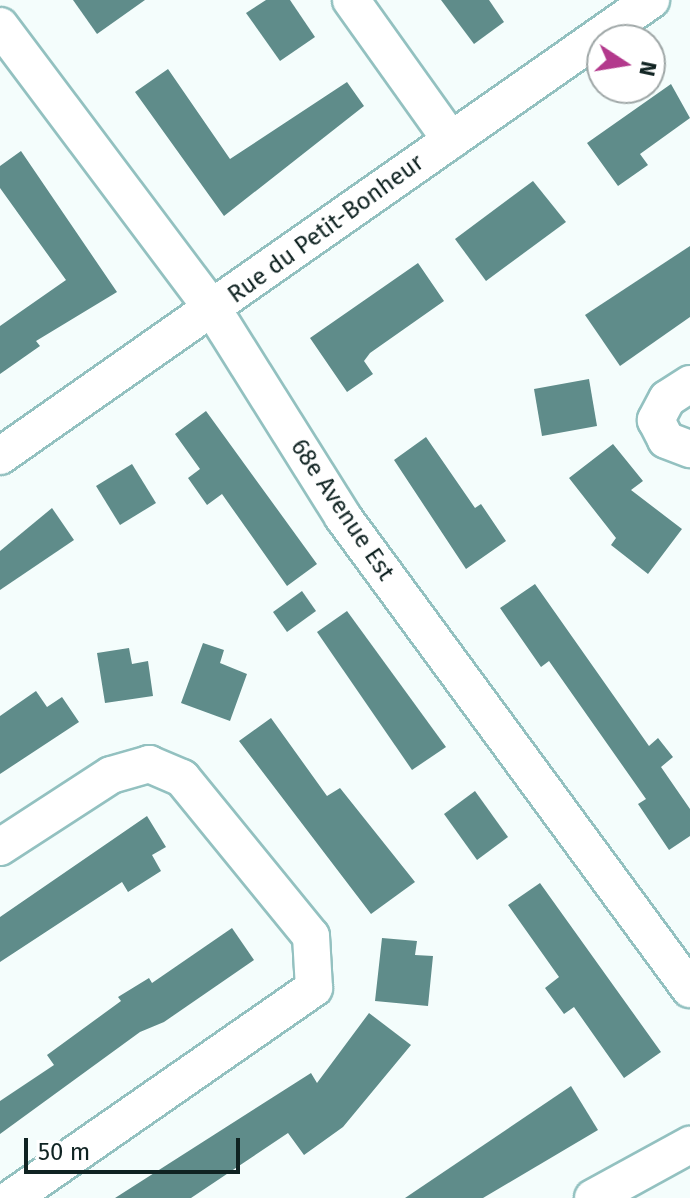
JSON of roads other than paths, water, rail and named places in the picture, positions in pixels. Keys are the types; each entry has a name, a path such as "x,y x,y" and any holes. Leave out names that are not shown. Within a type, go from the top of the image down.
{"street":[{"path":"351,0 451,140"},
{"name":"Rue du Petit-Bonheur","path":"0,456 214,311 651,0"},
{"name":"68e Avenue Est","path":"0,26 214,311 343,517 690,989"},
{"path":"690,384 667,399 656,420 666,440 690,449"},
{"path":"0,847 111,775 149,764 182,778 311,936 314,988 12,1198"},
{"path":"593,1198 690,1145"}]}
